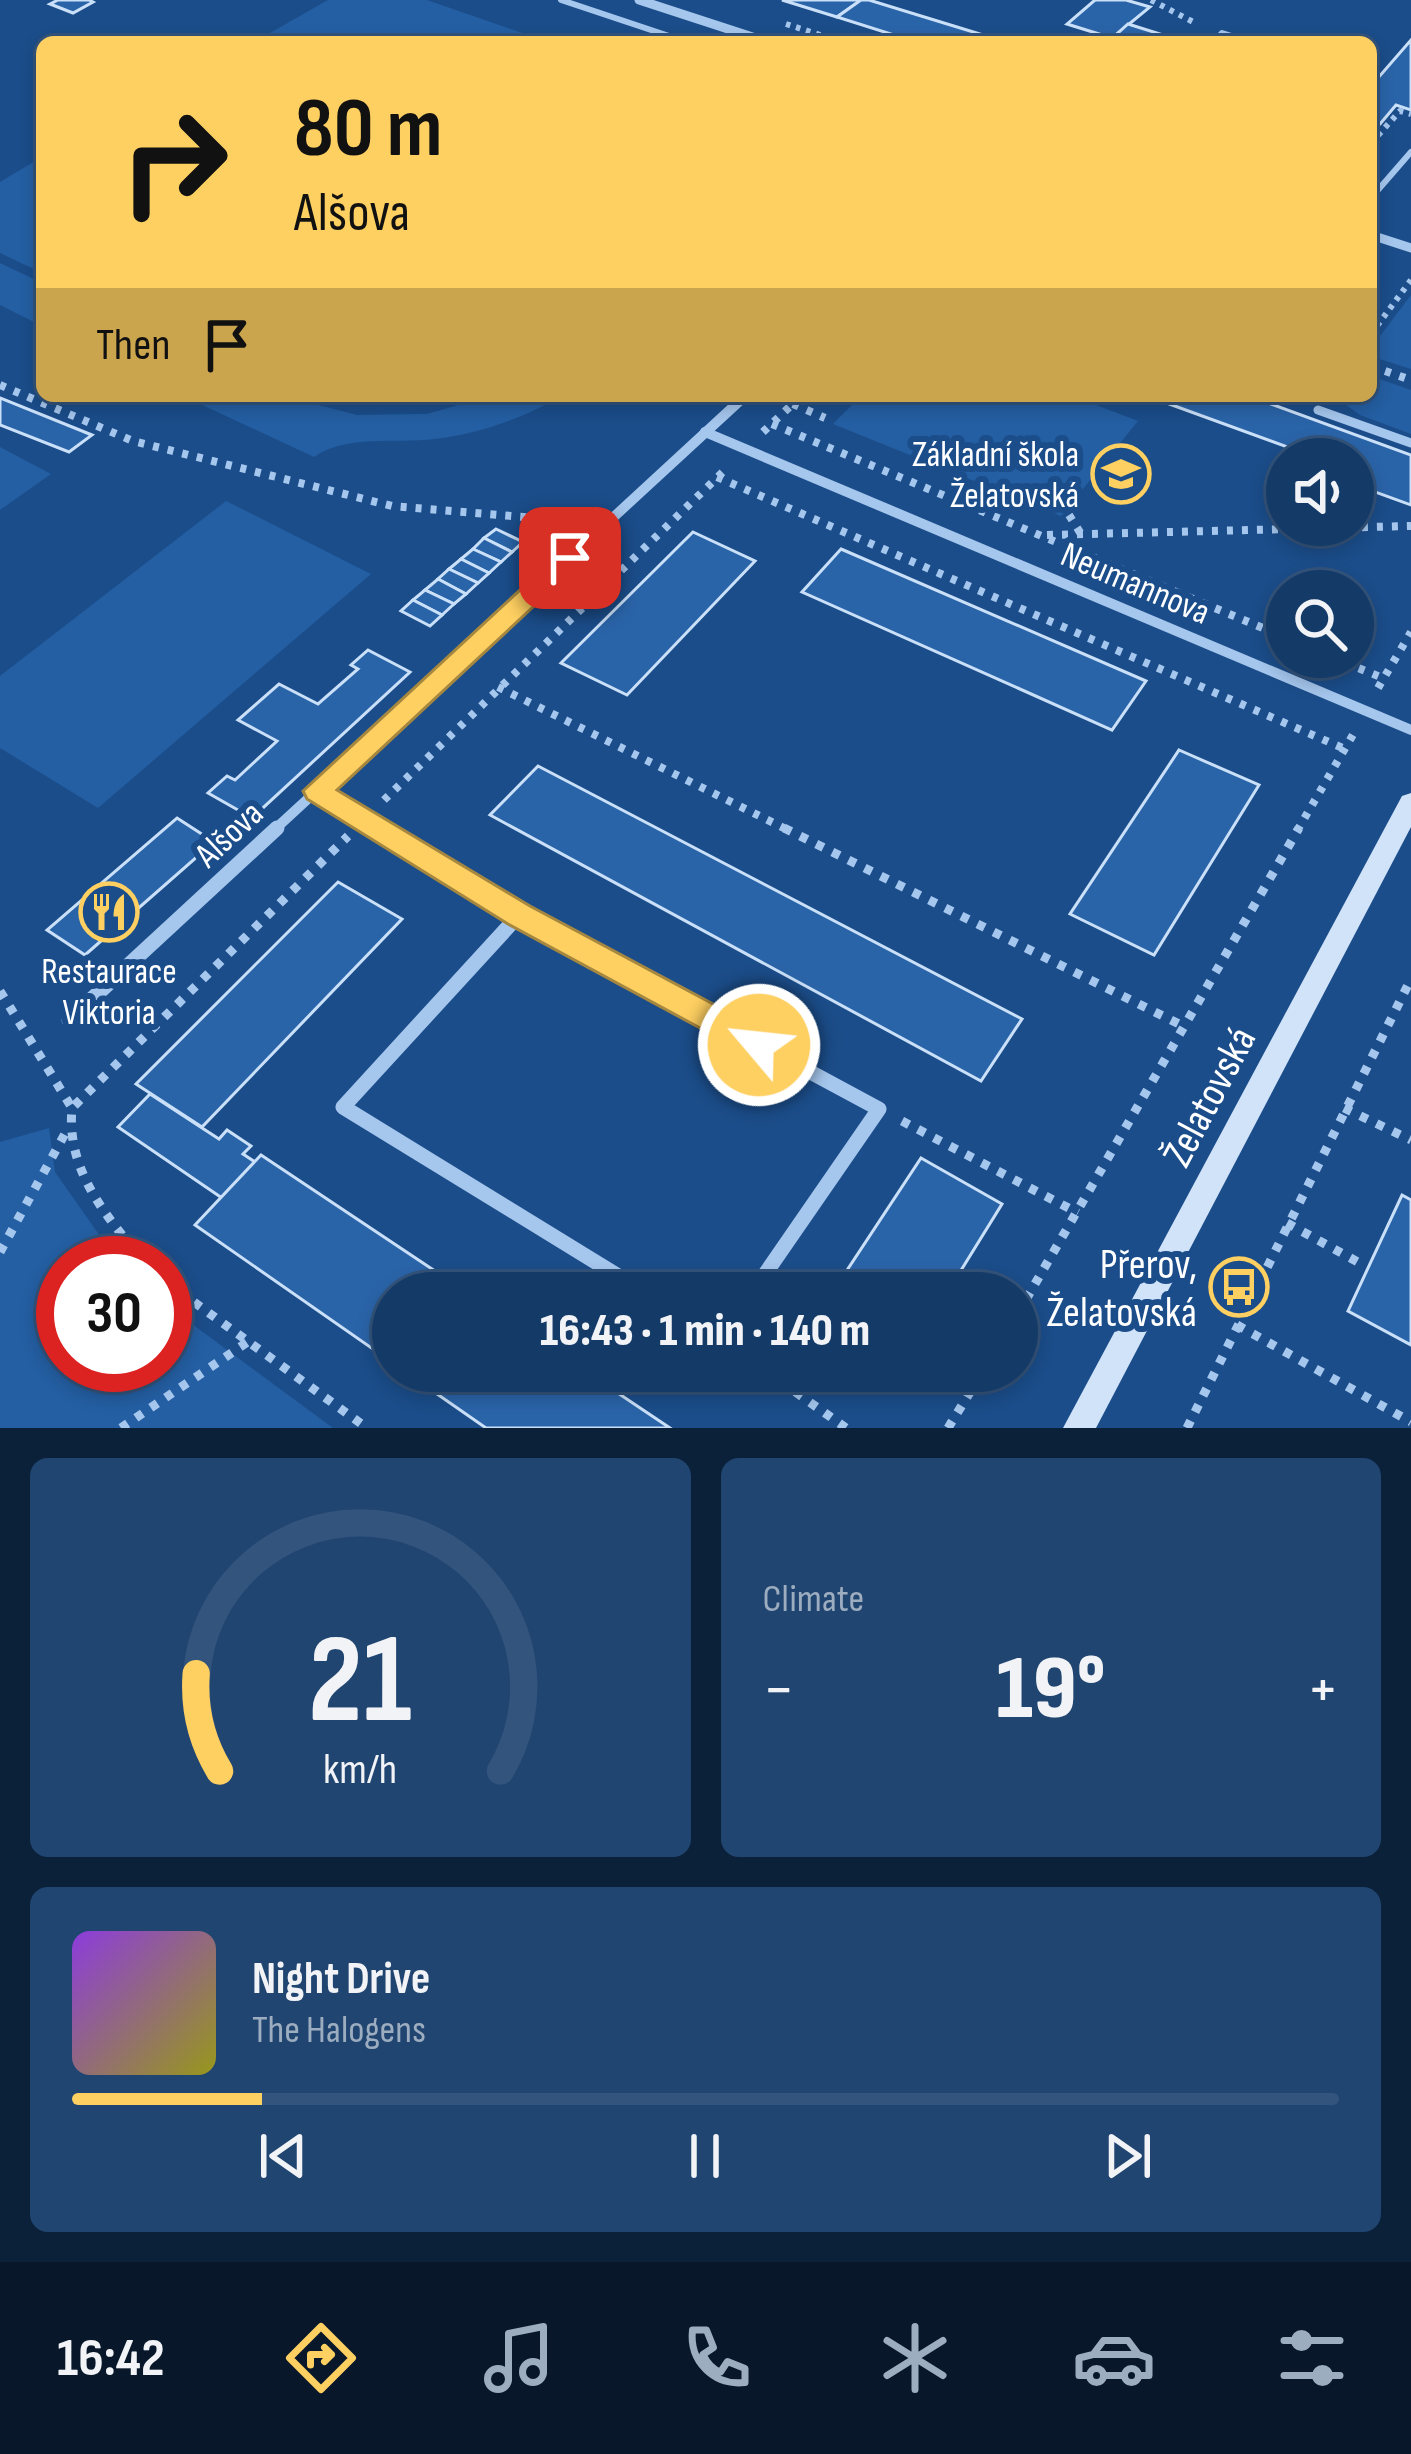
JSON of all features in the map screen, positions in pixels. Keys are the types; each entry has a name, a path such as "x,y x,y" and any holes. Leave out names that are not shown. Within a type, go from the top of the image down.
{"main road":[{"name":"Želatovská","path":"1079,1428 1411,803"}],"street":[{"path":"639,0 750,36"},
{"path":"1377,237 1411,248"},
{"name":"Alšova","path":"69,1020 738,402"},
{"name":"Neumannova","path":"705,432 1411,730"},
{"path":"317,791 519,915 880,1109 767,1272"},
{"path":"519,915 343,1108 612,1272"}],"lane":[{"path":"561,0 669,36"},
{"path":"1377,191 1411,152"},
{"path":"1318,410 1411,443"}],"path":[{"path":"1152,0 1199,26"},
{"path":"1377,136 1400,110 1411,114"},
{"path":"1377,326 1411,280"},
{"path":"1377,368 1411,380"},
{"path":"0,385 36,400"},
{"path":"40,402 133,441 392,506 562,519 601,529"},
{"path":"0,1252 67,1129 72,1108 498,687 793,404 825,418"},
{"path":"772,424 1266,629"},
{"path":"717,478 1345,749"},
{"path":"1069,514 1081,534"},
{"path":"1039,535 1411,526"},
{"path":"1038,1280 1411,632"},
{"path":"1374,675 1383,679"},
{"path":"498,687 1185,1027"},
{"path":"1187,1428 1411,980"},
{"path":"0,991 72,1108"},
{"path":"1399,1002 1411,1008"},
{"path":"1344,1108 1411,1140"},
{"path":"880,1109 1078,1214"},
{"path":"67,1129 76,1165 126,1236"},
{"path":"1287,1222 1365,1266"},
{"path":"192,1300 367,1428"},
{"path":"1237,1325 1411,1422"},
{"path":"121,1428 249,1341"},
{"path":"795,1392 846,1428"},
{"path":"948,1428 970,1392"}],"shaded area":[{"path":"328,0 427,0 531,36 265,36"},
{"path":"36,161 36,270 0,253 0,182"},
{"path":"0,263 36,280 36,323 0,305"},
{"path":"1411,295 1411,369 1377,358 1377,340"},
{"path":"1377,378 1411,390 1411,434 1360,415 1342,402 1377,402"},
{"path":"196,402 307,402 357,415 427,414 468,402 550,402 467,433 341,445 314,457"},
{"path":"855,402 1089,402 1138,421 1061,516 833,424"},
{"path":"0,447 51,474 0,510"},
{"path":"226,501 371,574 98,808 0,748 0,676"},
{"path":"49,1128 55,1172 100,1236 36,1236 36,1392 192,1392 192,1324 333,1428 0,1428 0,1142"}],"building":[{"path":"58,0 93,2 73,13 50,4"},
{"path":"782,0 861,0 837,17"},
{"path":"861,0 869,0 986,36 897,36 837,17"},
{"path":"1095,0 1126,0 1150,7 1114,36 1067,24"},
{"path":"1128,24 1167,36 1115,36"},
{"path":"1411,40 1411,110 1396,105 1377,123 1377,79"},
{"path":"0,398 92,435 69,452 0,425"},
{"path":"1164,402 1265,402 1364,438 1266,439"},
{"path":"1374,442 1411,455 1411,505 1374,492"},
{"path":"496,529 523,542 512,552 484,538"},
{"path":"693,532 755,561 627,695 561,663"},
{"path":"484,538 512,552 501,562 473,549"},
{"path":"473,549 501,562 489,573 461,559"},
{"path":"841,549 1146,681 1112,730 802,592"},
{"path":"461,559 489,573 478,583 449,569"},
{"path":"449,569 478,583 466,594 438,579"},
{"path":"438,579 466,594 454,604 425,590"},
{"path":"425,590 454,604 442,615 413,600"},
{"path":"413,600 442,615 430,626 401,611"},
{"path":"368,650 410,672 252,818 208,793 227,776 235,780 277,741 238,720 279,684 318,704 358,669 351,665"},
{"path":"1179,750 1259,785 1154,955 1070,914"},
{"path":"538,766 1022,1019 981,1081 490,815"},
{"path":"177,818 214,842 85,955 47,930"},
{"path":"338,882 402,919 202,1127 136,1084"},
{"path":"150,1094 219,1139 227,1130 251,1146 243,1154 255,1162 222,1198 118,1127"},
{"path":"261,1155 436,1272 372,1272 372,1348 195,1225"},
{"path":"921,1158 1002,1204 960,1272 846,1272"},
{"path":"1402,1195 1411,1200 1411,1345 1348,1311"},
{"path":"434,1392 616,1392 670,1428 486,1428"}],"place":[{"name":"Základní škola Želatovská","path":"1121,474"},
{"name":"Restaurace Viktoria","path":"109,912"},
{"name":"Přerov, Želatovská","path":"1239,1287"}],"route":[{"path":"570,558 317,791 519,915 759,1045"}]}
